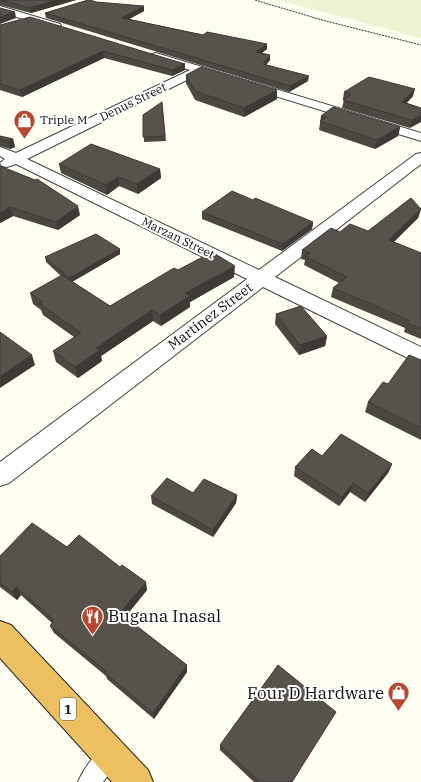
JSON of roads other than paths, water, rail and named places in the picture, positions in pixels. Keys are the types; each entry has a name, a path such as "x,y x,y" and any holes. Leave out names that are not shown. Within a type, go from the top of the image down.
{"highway":[{"name":"1","path":"0,636 136,782"}],"street":[{"path":"0,8 67,29"},
{"path":"15,23 44,14"},
{"path":"149,53 421,137"},
{"name":"Denus Street","path":"0,166 201,69"},
{"name":"Marzan Street","path":"0,151 421,356"},
{"name":"Martinez Street","path":"0,476 421,157"}],"lane":[{"path":"89,782 111,754"}],"place":[{"name":"Triple M","path":"24,140"},
{"name":"Bugana Inasal","path":"93,636"},
{"name":"Four D Hardware","path":"399,712"}]}
